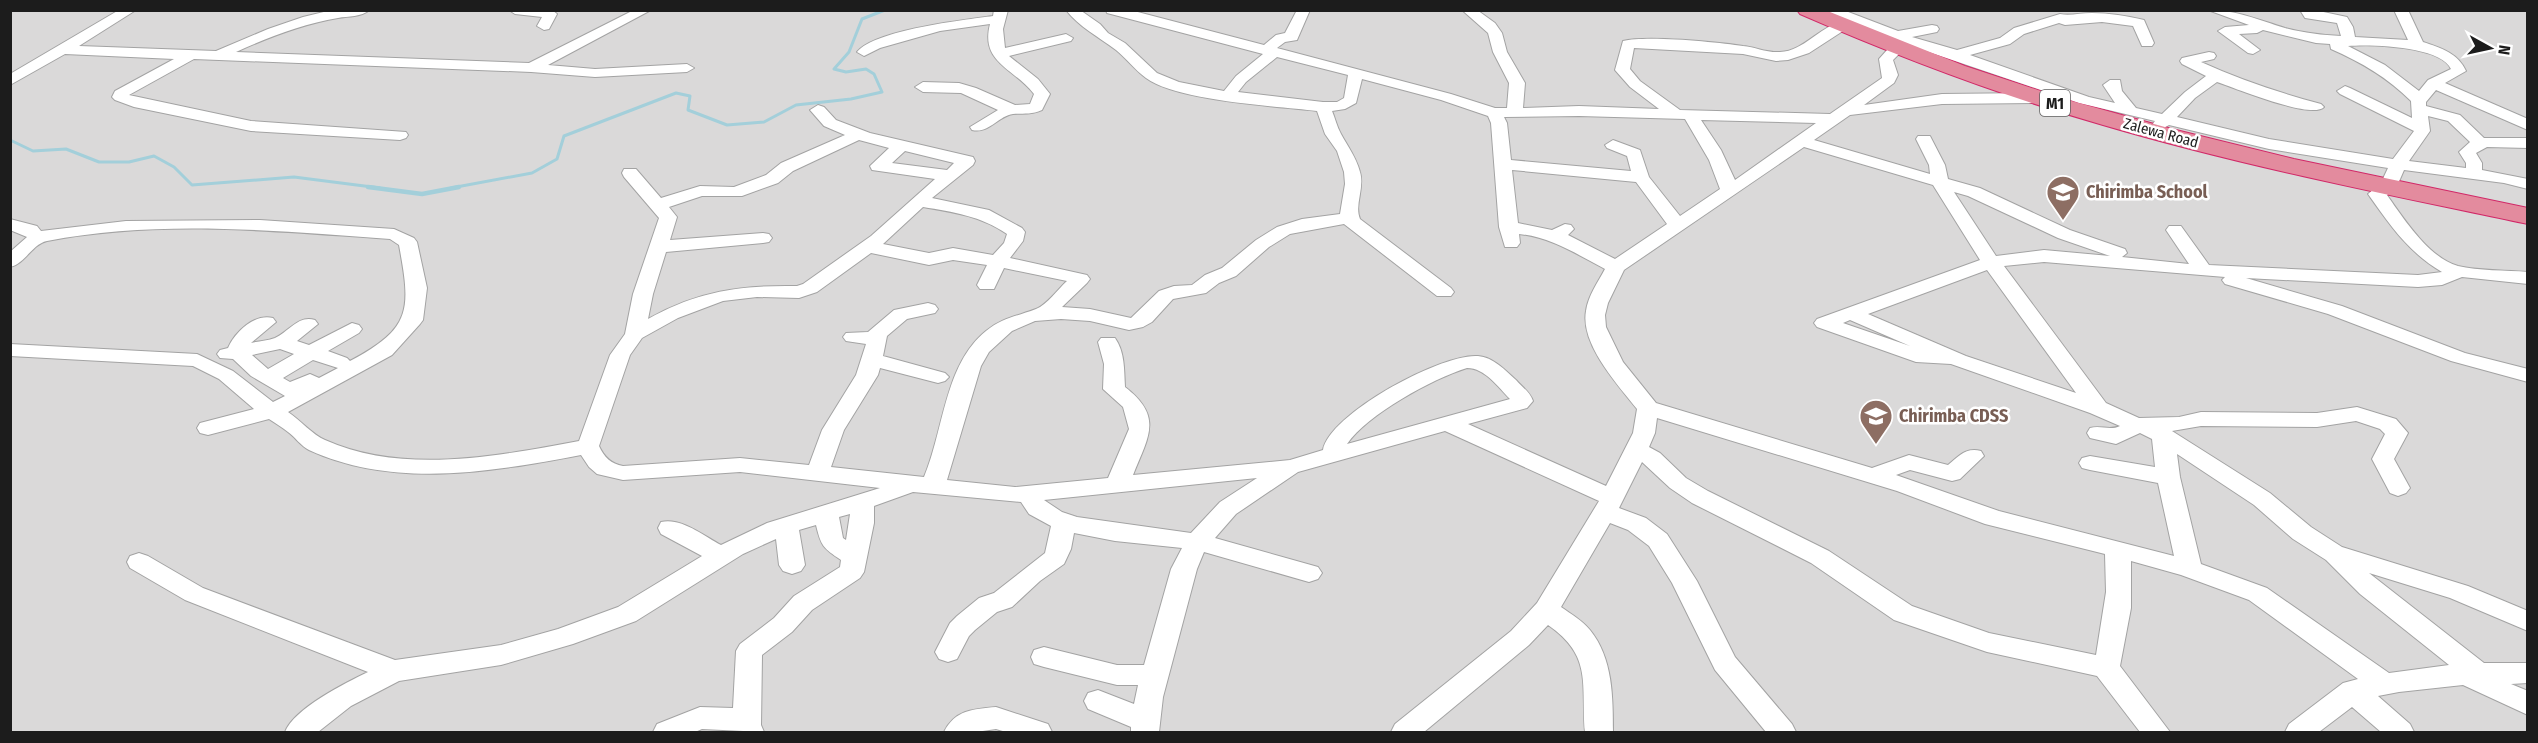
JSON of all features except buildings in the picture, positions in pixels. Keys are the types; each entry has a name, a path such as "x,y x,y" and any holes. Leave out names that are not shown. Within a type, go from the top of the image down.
{"highway":[{"name":"Zalewa Road","path":"1822,14 2039,98 2160,125 2259,159 2393,175 2528,216"}],"street":[{"path":"10,81 130,10"},
{"path":"219,56 288,25 326,15 363,10"},
{"path":"515,10 550,14 544,26"},
{"path":"531,68 645,10"},
{"path":"1072,10 1080,20 1095,27 1103,36 1120,46 1159,80 1193,91 1340,106 1351,100 1356,72"},
{"path":"1112,10 1356,72 1494,113 1515,111 1837,115 1942,99 2039,98"},
{"path":"1163,22 1176,10"},
{"path":"1228,95 1281,38 1292,37 1292,32 1304,10"},
{"path":"1468,10 1490,26 1495,33 1500,52 1517,82 1515,111"},
{"path":"2214,10 2270,28 2316,39 2417,45 2437,51 2459,67 2459,71 2433,83 2419,105"},
{"path":"2306,10 2310,15 2342,20 2349,42"},
{"path":"2401,10 2417,45"},
{"path":"1727,184 1682,114 1635,84 1622,70 1628,44 1701,46 1776,57 1788,56 1804,51 1822,14"},
{"path":"864,52 875,45 939,27 999,15 995,39 998,54 1038,87 1042,94 1038,106 1032,110 1010,109 971,91 924,87"},
{"path":"1902,44 1955,54 2005,41 2019,31 2060,18 2079,17 2098,17 2139,23 2147,43"},
{"path":"2060,18 2088,29 2117,33"},
{"path":"2060,18 2085,33"},
{"path":"1932,28 1903,34 1902,44 1886,59 1891,75 1889,80 1802,141 1727,184 1678,225 1617,267 1605,286 1595,314 1600,338 1620,372 1648,408 1872,476 2000,520 2116,548 2190,569 2266,598 2326,644 2385,684"},
{"path":"2253,50 2225,31 2270,28"},
{"path":"998,54 1066,38"},
{"path":"2316,39 2385,70 2402,82 2419,105 2422,129 2393,175 2377,194 2404,232 2429,257 2454,272 2528,278"},
{"path":"65,50 531,68 595,73 687,68"},
{"path":"1955,54 1957,57 1989,69 2084,100 2130,110 2160,125 2205,83 2213,77 2221,77"},
{"path":"191,55 129,88 120,94 120,97 134,102 251,126 400,135"},
{"path":"2209,56 2187,61 2221,77 2297,104 2316,107"},
{"path":"2115,83 2111,84 2115,93 2130,110"},
{"path":"2433,83 2528,125"},
{"path":"2345,90 2422,129"},
{"path":"2419,105 2454,118 2481,144"},
{"path":"1323,106 1333,134 1345,151 1352,172 1354,184 1349,209 1350,217 1361,229 1444,292"},
{"path":"978,127 1010,109"},
{"path":"818,110 830,123 860,135 901,146 950,155 967,161 951,176 935,186 869,247 820,281 799,292 758,291 719,296 670,314 635,334 620,354 588,446 599,465 610,471 642,472 740,465 997,495 1030,494 1290,467 1519,403 1522,401 1521,397 1482,363 1477,361 1463,364 1420,379 1369,412 1336,441 1334,453"},
{"path":"1494,113 1499,123 1509,235 1528,229 1560,233 1617,267"},
{"path":"658,205 700,191 736,192 772,179 787,167 817,152 860,135"},
{"path":"1924,139 1936,165 1941,183 1991,262 2098,408"},
{"path":"1802,141 1990,198 2064,234 2153,265"},
{"path":"2474,174 2474,163 2467,152 2474,145 2528,143"},
{"path":"901,146 878,166 951,176"},
{"path":"1613,146 1634,153 1641,177 1663,209 1678,225"},
{"path":"1503,164 1641,177"},
{"path":"1711,165 1727,184"},
{"path":"630,172 668,217 643,294 635,334"},
{"path":"2393,175 2474,174 2528,184"},
{"path":"920,201 988,214 1004,222 1017,235 998,262 987,285"},
{"path":"299,732 341,698 394,671 501,655 564,637 627,614 734,548 786,526 921,485 949,444 958,400 980,350 992,336 1021,318 1046,312 1136,323 1146,317 1162,297 1183,290 1197,290 1213,278 1225,274 1286,228 1350,217"},
{"path":"10,262 38,237 81,229 143,224 219,223 394,234 408,242 417,288 413,320 385,351 274,411 208,428"},
{"path":"10,224 31,230 38,237"},
{"path":"2175,230 2200,270 2324,307 2458,357 2528,376"},
{"path":"658,247 763,238"},
{"path":"869,247 929,259 948,253 1080,279 1046,312"},
{"path":"2398,488 2383,459 2397,433 2388,424 2357,414 2317,420 2201,419 2179,424 2141,424 2119,420 2098,408 1954,358 1850,313 1991,262 2044,256 2200,270 2418,281 2442,279 2454,272"},
{"path":"866,345 901,314 921,310 906,293"},
{"path":"237,352 242,339 266,322"},
{"path":"202,363 237,352 281,343 308,324"},
{"path":"267,378 352,329"},
{"path":"1108,342 1114,364 1114,389 1133,404 1140,429 1117,485"},
{"path":"281,343 340,362"},
{"path":"866,345 938,376"},
{"path":"817,473 833,430 867,375 866,345"},
{"path":"237,352 258,372 290,391 364,347"},
{"path":"10,350 196,360 226,375 252,398 274,411 314,444 350,457 403,466 476,465 588,446"},
{"path":"1405,732 1520,638 1546,610 1609,505 1644,433 1648,408"},
{"path":"1446,423 1609,505 1658,540 1684,581 1725,663 1782,732"},
{"path":"2098,433 2116,436 2141,424"},
{"path":"2141,424 2163,435 2262,500 2333,553 2384,602 2441,643 2472,674 2528,704"},
{"path":"2163,435 2168,477 2190,569"},
{"path":"1636,450 1652,458 1678,483 1700,498 1820,556 1903,613 1987,642 2106,668 2156,732"},
{"path":"1872,476 1909,462 1952,474 1973,456"},
{"path":"2090,463 2168,477"},
{"path":"1098,701 1146,727 1155,675 1184,569 1197,542 1228,508 1290,467"},
{"path":"1030,494 1033,504 1038,509 1064,520 1089,527 1197,542 1309,573"},
{"path":"667,732 700,718 749,726 748,651 783,625 803,603 851,572 862,523 862,502"},
{"path":"826,514 832,542 854,557"},
{"path":"948,652 953,640 966,622 988,605 1003,600 1031,575 1055,558 1064,520"},
{"path":"786,526 792,565"},
{"path":"670,528 722,556"},
{"path":"2106,668 2113,642 2121,577 2116,548"},
{"path":"2333,553 2459,592 2528,622"},
{"path":"140,562 194,594 267,620 394,671"},
{"path":"1546,610 1580,636 1590,655 1597,683 1599,732"},
{"path":"1044,657 1117,675 1155,675"},
{"path":"2299,732 2353,691 2385,684 2472,674 2528,673"},
{"path":"2353,691 2400,732"},
{"path":"958,732 971,720 996,718 1038,732"}],"shaded area":[{"path":"11,11 2527,11 2527,732 11,732"}],"waterway":[{"path":"451,188 532,173 557,159 564,136 676,93 690,96 688,110 727,125 764,122 796,105 851,99 882,92 874,74 866,69 846,72 834,69 849,52 862,19 885,10"},
{"path":"10,140 33,151 66,149 99,162 129,162 154,156 174,167 192,185 294,177 380,188"},
{"path":"368,187 422,194 459,187"}],"place":[{"name":"Chirimba School","path":"2063,221"},
{"name":"Chirimba CDSS","path":"1876,445"}]}
